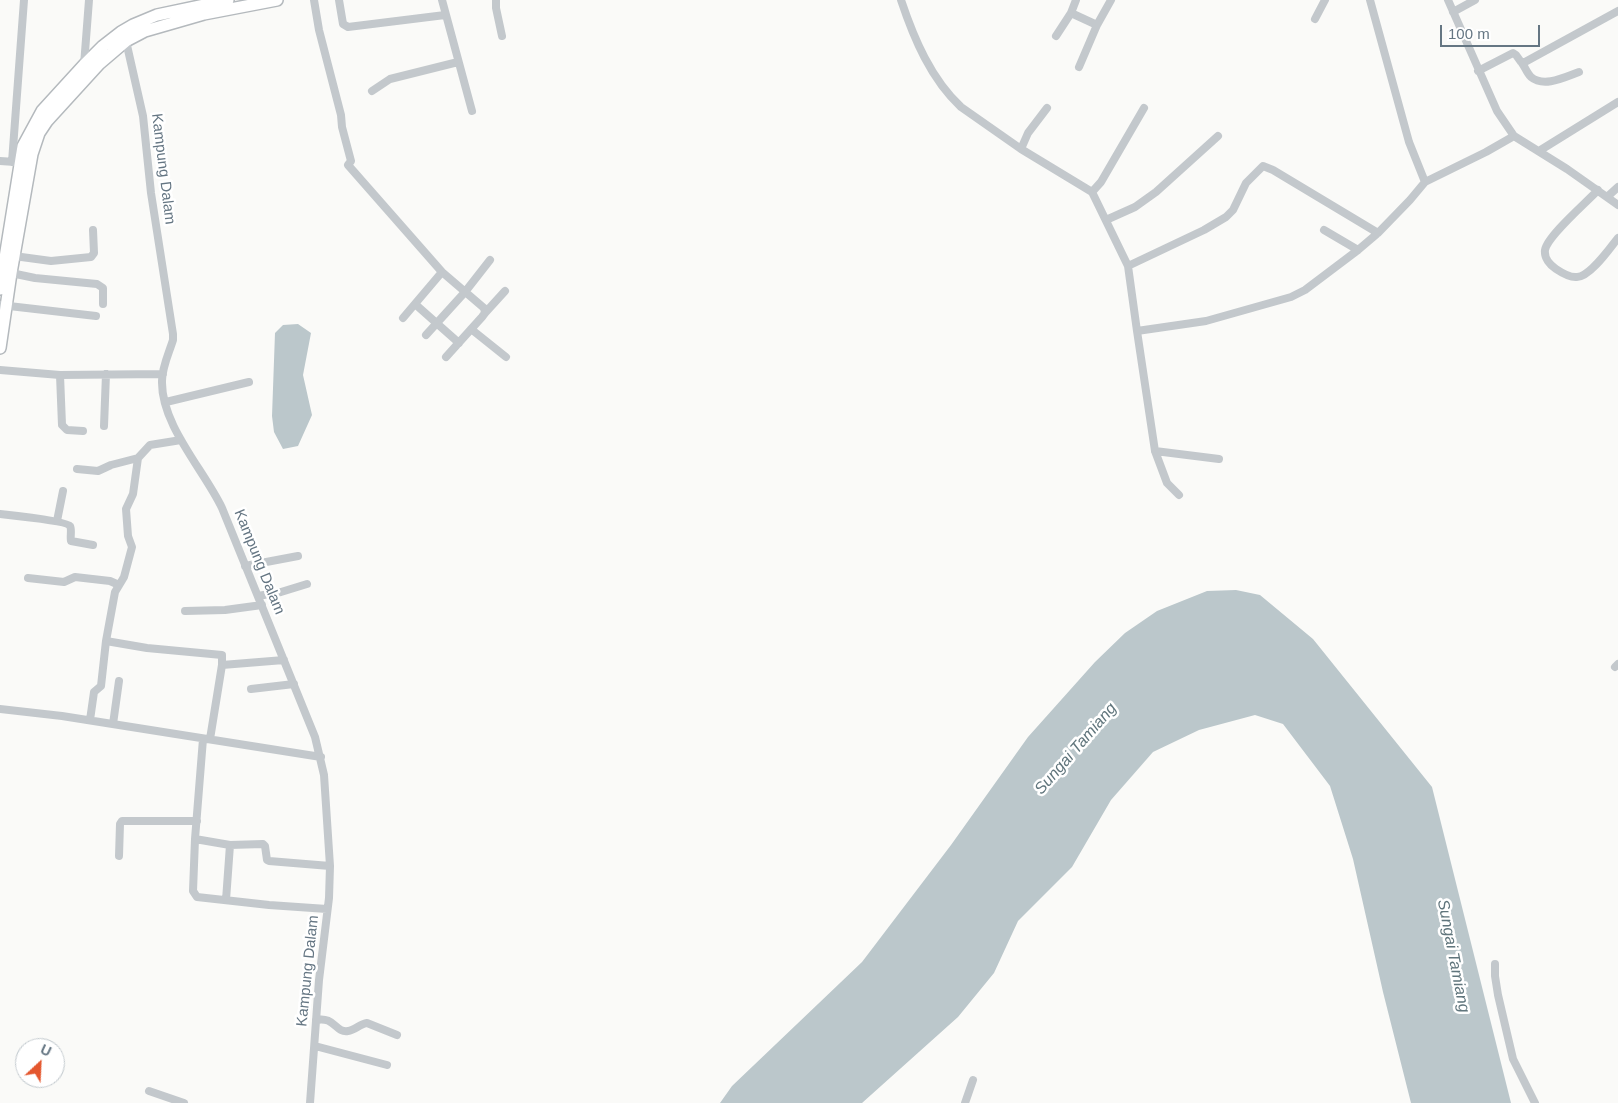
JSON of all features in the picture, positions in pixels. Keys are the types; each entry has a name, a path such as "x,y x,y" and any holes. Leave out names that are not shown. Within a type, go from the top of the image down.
{"highway":[{"path":"0,289 16,162 26,139 42,111 103,46 133,25 166,13 228,0"},
{"path":"0,348 3,309 32,154 40,133 58,106 99,64 126,41 145,30 233,7 277,0"}],"street":[{"path":"0,161 16,162 24,0"},
{"path":"84,65 89,0"},
{"path":"314,0 319,30 340,109 351,161 348,165 442,272 484,308 484,313"},
{"path":"339,0 343,24 348,28 446,15"},
{"path":"442,0 472,111"},
{"path":"496,0 502,36"},
{"path":"902,0 924,56 937,80 948,95 1020,149 1092,192 1128,266 1155,451 1167,484 1179,495"},
{"path":"1056,36 1071,13 1076,0"},
{"path":"1079,67 1097,25 1111,0"},
{"path":"1315,19 1325,0"},
{"path":"1370,0 1409,142 1425,182"},
{"path":"1448,0 1497,111 1514,136 1618,205"},
{"path":"1453,12 1475,0"},
{"path":"1522,63 1544,53 1618,11"},
{"path":"1071,13 1097,25"},
{"name":"Kampung Dalam","path":"126,41 143,116 151,193 173,334 162,383 166,402 181,440 216,495 294,684 321,757 324,775 330,866 310,1103"},
{"path":"1478,71 1513,53 1530,76 1538,81 1556,80 1579,72"},
{"path":"372,91 390,79 458,62"},
{"path":"1539,151 1618,102"},
{"path":"1020,149 1028,133 1048,108"},
{"path":"1092,192 1101,182 1144,108"},
{"path":"1106,220 1135,207 1156,192 1218,136"},
{"path":"1137,331 1206,321 1291,297 1305,290 1378,233 1425,182 1514,136"},
{"path":"1128,266 1226,218 1233,210 1246,183 1263,166 1273,170 1378,233"},
{"path":"1607,197 1618,188"},
{"path":"1598,190 1552,238 1545,250 1548,262 1564,274 1579,278 1586,274 1618,238"},
{"path":"14,256 52,261 91,257 94,253 93,230"},
{"path":"1324,230 1358,250"},
{"path":"426,335 466,292 490,260"},
{"path":"403,318 442,272"},
{"path":"11,273 35,278 97,284 103,288 103,304"},
{"path":"446,357 506,291"},
{"path":"415,304 459,343"},
{"path":"3,309 96,316"},
{"path":"471,329 506,356"},
{"path":"0,370 60,375 163,374"},
{"path":"104,426 106,374"},
{"path":"60,375 62,425 67,430 83,431"},
{"path":"166,402 249,382"},
{"path":"77,469 98,471 138,458 150,445 181,440"},
{"path":"1155,451 1219,459"},
{"path":"90,720 94,692 101,686 112,601 124,575 132,547 128,536 126,509 133,494 138,458"},
{"path":"57,521 63,491"},
{"path":"0,514 57,521 70,526 70,539 72,542 93,544"},
{"path":"245,566 298,556"},
{"path":"28,578 64,582 75,577 113,582 119,585"},
{"path":"258,596 281,592 307,584"},
{"path":"185,611 216,611 262,605"},
{"path":"106,641 147,648 218,654 222,656 222,665 206,739 195,840 194,894 197,897 269,906 327,910"},
{"path":"222,665 284,660"},
{"path":"113,724 119,681"},
{"path":"251,689 294,684"},
{"path":"0,709 90,720 321,757"},
{"path":"119,856 120,824 122,820 197,821"},
{"path":"195,840 230,845 265,845 268,861 330,866"},
{"path":"226,900 230,845"},
{"path":"1495,964 1498,996 1513,1059 1535,1103"},
{"path":"316,1020 324,1019 345,1031 367,1023 397,1035"},
{"path":"315,1046 387,1065"},
{"path":"965,1103 973,1080"},
{"path":"149,1091 184,1103"}],"water":[{"path":"298,324 311,333 303,375 312,415 298,446 283,449 274,432 272,416 275,333 283,325"},
{"name":"Sungai Tamiang","path":"1236,590 1260,595 1313,639 1432,787 1511,1103 1411,1103 1383,992 1353,859 1330,786 1283,724 1255,715 1199,730 1153,752 1111,800 1072,867 1018,921 994,973 958,1017 862,1103 720,1103 732,1086 862,962 951,845 1028,737 1095,662 1125,633 1157,611 1207,591"}]}
